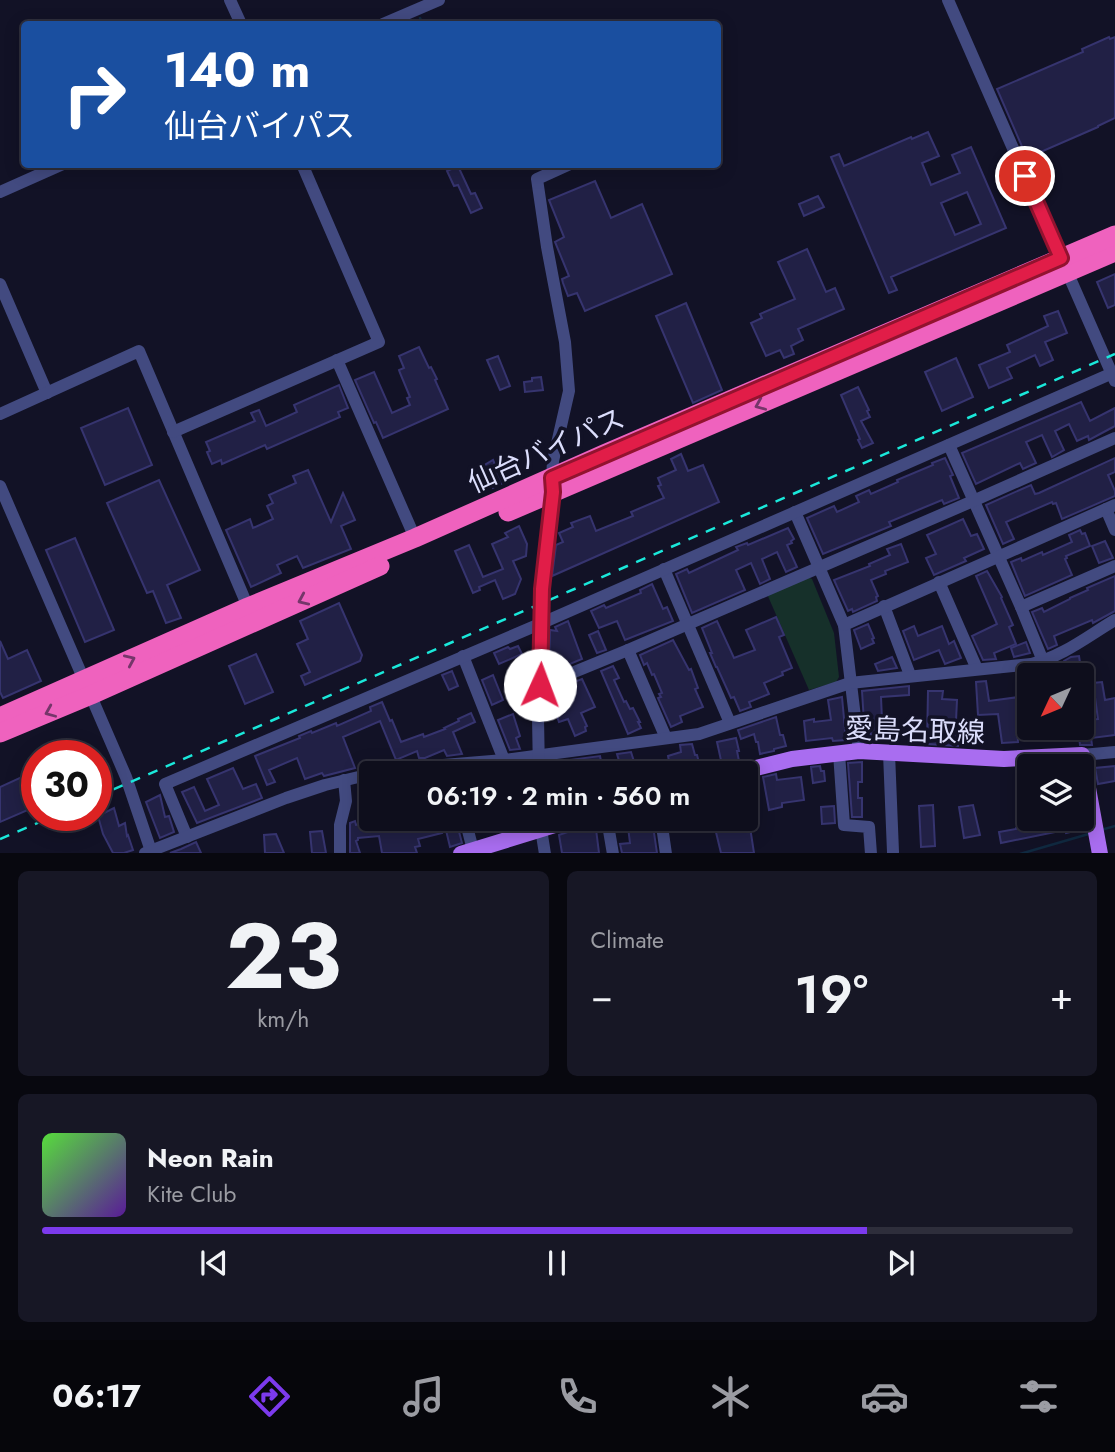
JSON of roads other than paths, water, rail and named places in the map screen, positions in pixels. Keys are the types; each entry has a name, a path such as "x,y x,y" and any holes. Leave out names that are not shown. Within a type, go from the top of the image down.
{"highway":[{"name":"仙台バイパス","path":"0,717 88,687 404,555 552,485 1064,265 1115,235"},
{"name":"仙台バイパス","path":"1064,265 1115,252"},
{"name":"仙台バイパス","path":"0,733 248,607 552,485"}],"main road":[{"name":"愛島名取線","path":"758,768 792,759 859,751 1017,758"},
{"path":"1094,825 1100,853"},
{"path":"467,852 526,831"}],"street":[{"path":"230,0 240,21"},
{"path":"390,21 439,0"},
{"path":"187,837 165,784 1114,376 948,0"},
{"path":"0,192 54,168"},
{"path":"173,432 379,342 304,168"},
{"path":"539,761 542,589 557,441 569,391 565,341 537,179 561,168"},
{"path":"0,284 47,393"},
{"path":"0,414 139,351 248,607"},
{"path":"337,360 415,538"},
{"path":"540,685 628,650 1115,438"},
{"path":"949,446 1043,661"},
{"path":"0,486 4,504 126,777 149,853 286,798 359,777"},
{"path":"844,625 1111,507 1115,530"},
{"path":"795,512 844,625 859,751"},
{"path":"1021,607 1115,566"},
{"path":"664,569 730,723"},
{"path":"939,582 977,669"},
{"path":"884,606 910,676"},
{"path":"498,761 699,734 850,683 1031,664 1058,655 1115,620"},
{"path":"628,650 666,738"},
{"path":"463,656 504,760"},
{"path":"1093,754 1115,752"},
{"path":"839,753 844,825 869,827 871,853"},
{"path":"889,753 893,852"},
{"path":"340,853 340,825 345,801 344,780"},
{"path":"466,831 467,852"},
{"path":"545,853 546,831"},
{"path":"609,831 613,853"},
{"path":"663,831 666,853"}],"waterway":[{"path":"1101,830 1115,826"},
{"path":"1023,853 1092,833"}],"railway":[{"path":"112,790 1115,354"},
{"path":"0,839 21,830"}]}
